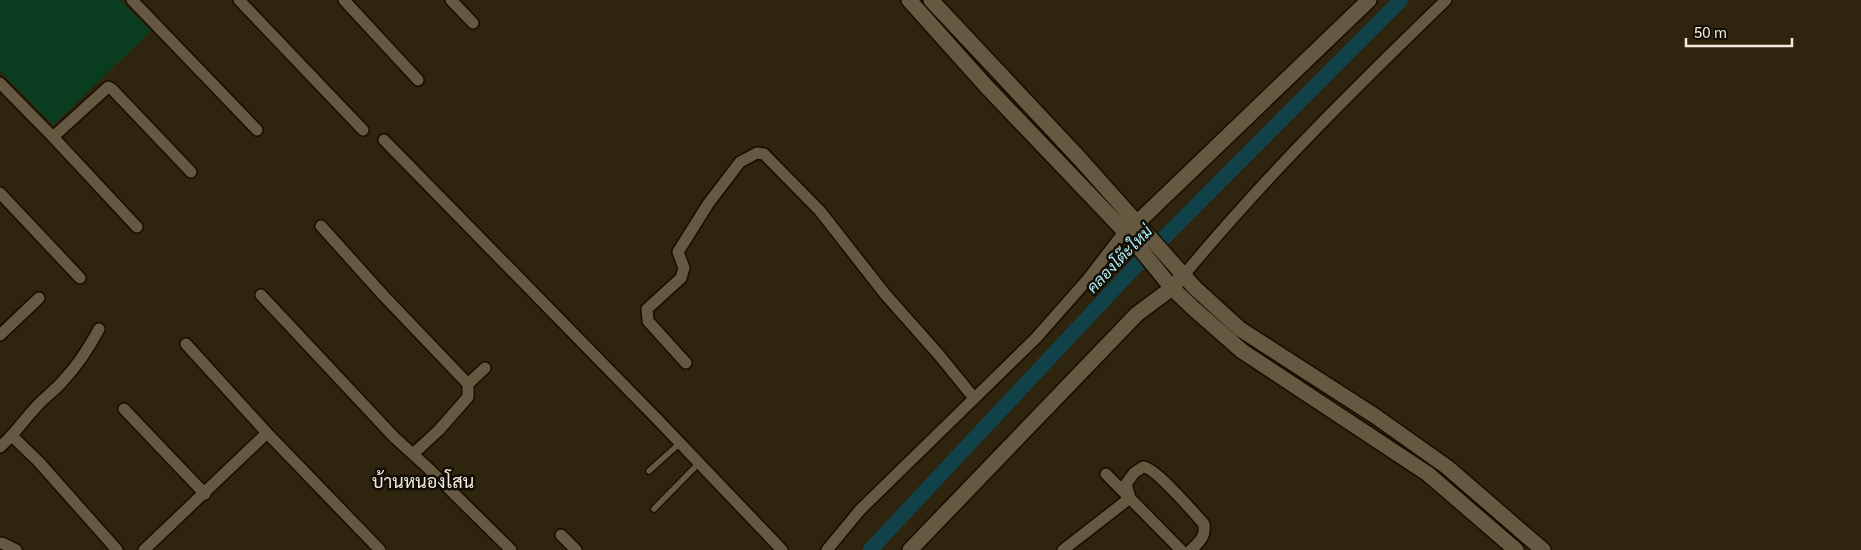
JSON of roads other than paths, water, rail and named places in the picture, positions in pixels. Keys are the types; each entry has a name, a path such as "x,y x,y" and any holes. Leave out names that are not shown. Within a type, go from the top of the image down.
{"street":[{"path":"132,0 257,130"},
{"path":"239,0 363,130"},
{"path":"344,0 418,80"},
{"path":"451,0 473,23"},
{"path":"909,0 986,86 1128,236 1168,283 1242,351 1428,474 1516,550"},
{"path":"931,0 1080,159 1180,271 1240,330 1375,416 1447,467 1543,550"},
{"path":"827,550 860,510 1036,338 1138,223 1369,0"},
{"path":"910,550 1352,93 1446,0"},
{"path":"0,83 54,137 137,227"},
{"path":"54,137 108,87 190,172"},
{"path":"384,140 782,550"},
{"path":"686,363 648,320 647,309 681,278 684,268 678,252 708,204 740,162 757,153 764,154 820,211 886,294 974,398"},
{"path":"0,193 80,278"},
{"path":"321,226 383,295 468,384 468,398 414,454"},
{"path":"261,295 394,437 414,454 511,550"},
{"path":"0,335 39,298"},
{"path":"0,447 12,436 37,405 62,382 76,365 99,328"},
{"path":"186,344 267,433 380,550"},
{"path":"468,384 485,368"},
{"path":"124,409 204,494"},
{"path":"144,550 267,433"},
{"path":"12,436 38,461 117,550"},
{"path":"1130,498 1126,484 1134,473 1143,467 1151,470 1204,524 1203,538 1191,550"},
{"path":"1106,474 1181,550"},
{"path":"1063,550 1130,498"},
{"path":"561,535 576,550"},
{"path":"2,543 16,550"}],"lane":[{"path":"649,471 680,443"},
{"path":"654,509 699,463"}],"waterway":[{"name":"คลองโต๊ะใหม่","path":"870,550 1131,271 1401,0"}],"district":[{"name":"บ้านหนองโสน","path":"423,482"}]}
